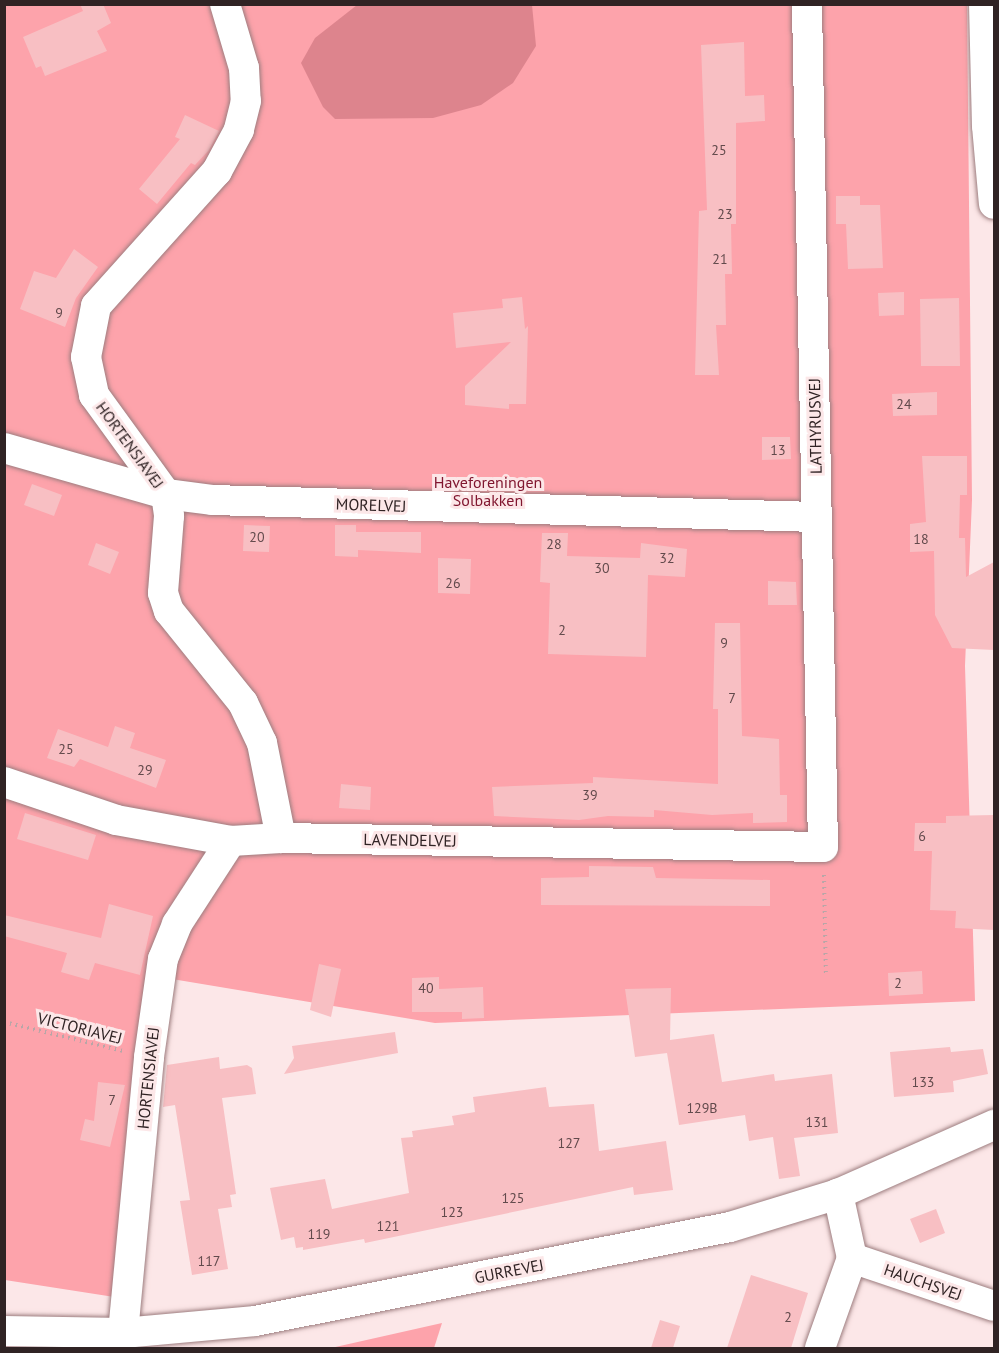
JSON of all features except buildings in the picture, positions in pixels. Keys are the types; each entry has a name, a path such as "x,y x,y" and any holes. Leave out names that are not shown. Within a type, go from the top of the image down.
{"street":[{"name":"HORTENSIAVEJ","path":"225,4 244,68 246,101 239,130 217,171 96,306 89,328 86,357 94,395 166,494 169,516 163,593 179,625 243,703 262,743 281,838"},
{"name":"LATHYRUSVEJ","path":"807,4 823,847"},
{"path":"984,4 990,66 994,204"},
{"name":"MORELVEJ","path":"4,448 166,494 212,500 817,517"},
{"name":"LAVENDELVEJ","path":"4,782 116,820 231,841 281,838 823,847"},
{"name":"HORTENSIAVEJ","path":"123,1333 149,1057 164,959 177,924 231,841"},
{"name":"GURREVEJ","path":"4,1330 123,1333 255,1321 730,1227 838,1194 994,1125"},
{"path":"820,1348 852,1258 838,1194"},
{"name":"HAUCHSVEJ","path":"852,1258 994,1306"}],"path":[{"path":"823,847 826,975"},
{"name":"VICTORIAVEJ","path":"4,1022 149,1057"}],"green space":[{"name":"Haveforeningen Solbakken","path":"5,5 967,5 972,500 965,666 975,1001 435,1023 172,979 140,1301 5,1280"},
{"path":"442,1323 434,1348 331,1348"}],"shaded area":[{"path":"357,5 532,5 536,46 513,83 481,105 433,118 335,119 323,107 301,63 315,38"}]}
